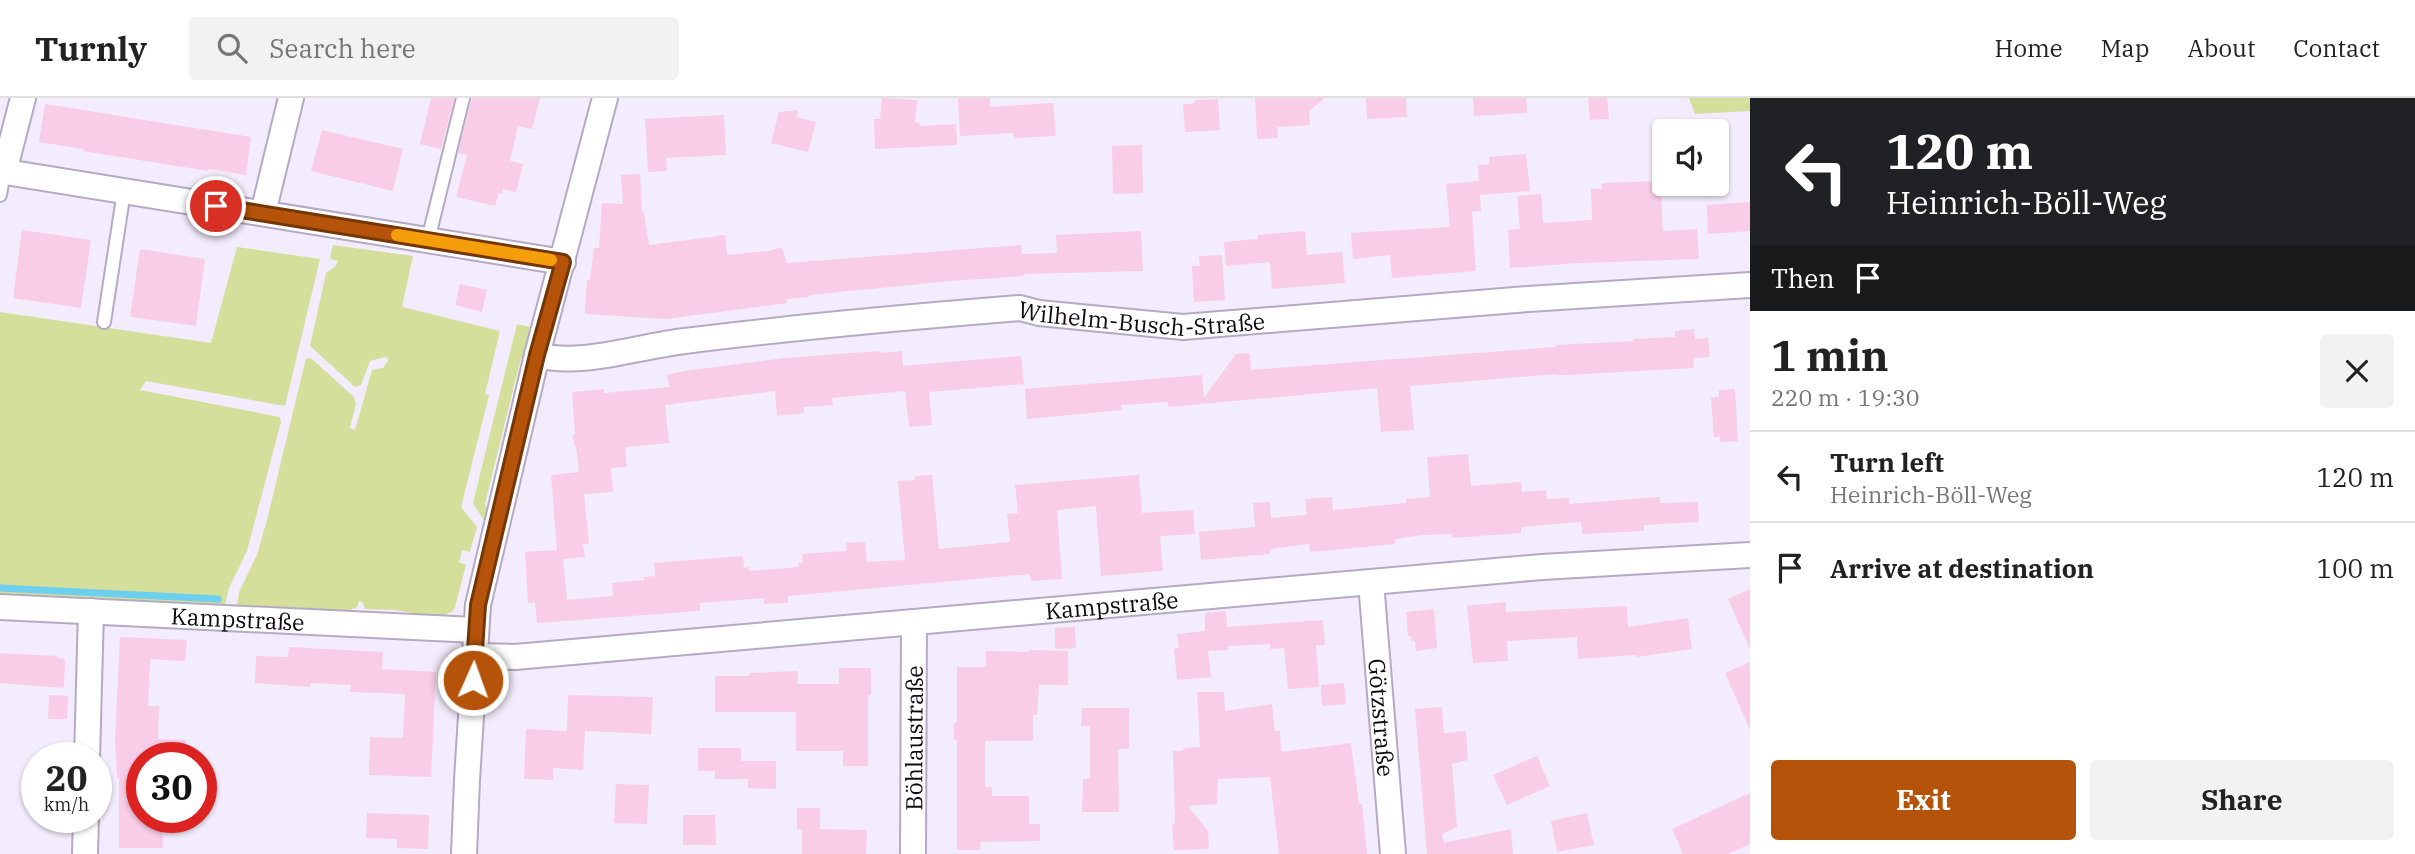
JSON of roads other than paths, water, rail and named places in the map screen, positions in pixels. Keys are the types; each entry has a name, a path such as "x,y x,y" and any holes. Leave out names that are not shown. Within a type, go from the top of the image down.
{"street":[{"path":"23,98 1,179 124,191 563,262"},
{"path":"263,214 291,98"},
{"path":"464,854 475,629 537,355 605,98"},
{"name":"Wilhelm-Busch-Straße","path":"537,355 555,360 572,359 669,342 776,329 1020,308 1052,314 1183,327 1514,300 1750,285"},
{"name":"Kampstraße","path":"474,656 515,657 1560,566 1750,555"},
{"name":"Götzstraße","path":"1371,582 1393,854"},
{"name":"Kampstraße","path":"0,607 475,629"},
{"path":"87,742 91,611"},
{"name":"Böhlaustraße","path":"913,854 914,622"},
{"path":"85,854 86,833"}],"lane":[{"path":"428,240 463,98"},
{"path":"104,322 124,191"}],"waterway":[{"path":"0,588 218,599"}]}
